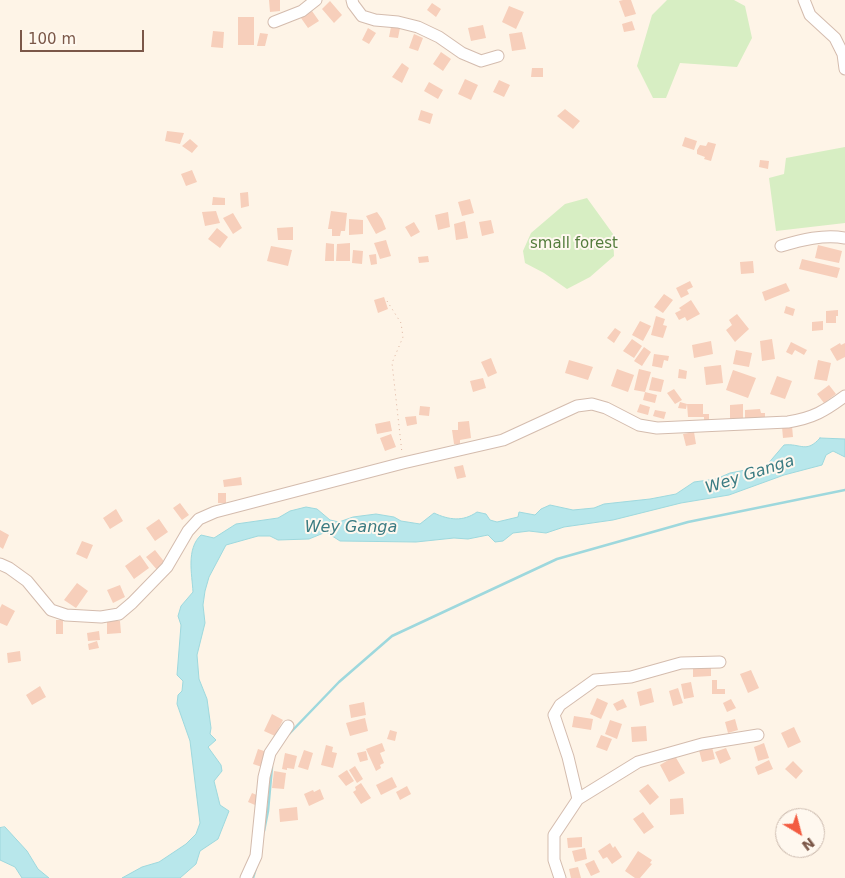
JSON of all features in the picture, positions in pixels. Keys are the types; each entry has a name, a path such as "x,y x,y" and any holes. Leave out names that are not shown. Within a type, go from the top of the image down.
{"street":[{"path":"274,22 302,11 316,0"},
{"path":"352,0 362,16 418,27 439,37 462,54 481,61 498,56"},
{"path":"804,0 810,14 835,38 843,54 845,69"},
{"path":"781,246 800,240 834,236 845,238"},
{"path":"0,564 10,568 27,581 51,610 66,615 101,617 119,614 167,567 188,531 200,519 215,512 404,463 503,440 577,406 592,404 606,408 639,425 657,428 788,422 809,418 828,410 845,396"},
{"path":"578,799 568,757 554,715 560,705 595,680 631,677 681,663 720,662"},
{"path":"246,878 256,856 264,777 270,753 288,726"},
{"path":"560,878 554,860 554,835 578,799 638,762 702,744 758,735"}],"path":[{"path":"387,301 401,323 403,337 392,363 404,463"}],"green space":[{"path":"667,0 734,0 745,6 752,38 737,67 680,63 666,98 653,98 637,66 652,15"},
{"path":"845,147 845,223 776,231 769,178 784,174 786,158"},
{"name":"small forest","path":"587,198 613,234 614,256 590,277 567,289 525,263 523,251 531,233 565,204"}],"water":[{"name":"Wey Ganga","path":"820,438 845,439 845,457 833,451 826,455 822,465 784,475 729,495 681,503 613,520 564,527 546,533 529,531 513,533 503,541 495,542 488,535 468,539 454,538 416,542 340,541 326,532 309,539 278,540 270,536 258,536 226,545 209,577 205,591 203,605 205,623 197,655 199,679 207,699 211,728 210,734 216,740 208,747 221,765 222,771 214,781 220,805 229,811 218,839 200,851 196,864 180,878 122,878 142,867 159,862 186,844 196,834 200,823 190,741 177,704 178,695 182,691 183,681 177,675 181,625 178,616 181,606 193,592 192,554 193,547 201,535 214,538 236,524 278,518 290,511 306,507 317,509 330,520 339,522 353,517 376,514 420,524 434,513 445,517 461,519 477,512 486,514 490,520 497,522 518,517 519,512 535,515 541,509 550,505 573,510 594,508 604,504 676,494 694,482 716,479 730,473 766,466 784,445 807,447"},
{"path":"5,827 27,851 38,869 49,878 22,878 15,867 0,860 0,828"}],"building":[{"path":"269,0 280,0 280,11 270,12"},
{"path":"631,0 636,14 625,17 619,1"},
{"path":"330,1 342,15 334,23 322,9"},
{"path":"432,3 441,9 436,17 427,10"},
{"path":"509,6 524,12 516,29 502,22"},
{"path":"312,11 319,21 308,28 301,18"},
{"path":"238,17 254,17 254,45 238,45"},
{"path":"632,21 635,30 624,32 622,24"},
{"path":"483,25 486,38 471,41 468,28"},
{"path":"391,27 400,28 398,38 389,37"},
{"path":"368,28 376,33 369,44 362,40"},
{"path":"213,31 224,32 223,48 211,47"},
{"path":"522,32 526,49 512,51 509,34"},
{"path":"260,33 268,34 265,46 257,46"},
{"path":"414,34 423,38 418,51 409,48"},
{"path":"441,52 451,59 443,71 433,64"},
{"path":"402,63 409,68 402,83 392,77"},
{"path":"532,68 543,68 543,77 531,77"},
{"path":"465,79 478,85 471,100 458,94"},
{"path":"499,80 510,85 504,97 493,92"},
{"path":"429,82 443,90 438,99 424,91"},
{"path":"565,109 580,121 573,129 557,116"},
{"path":"421,110 433,114 430,124 418,120"},
{"path":"167,131 184,133 180,144 165,141"},
{"path":"685,137 697,141 694,150 682,146"},
{"path":"190,139 198,146 192,153 182,146"},
{"path":"708,142 716,144 711,161 697,154 700,145 706,146"},
{"path":"760,160 769,161 768,169 759,167"},
{"path":"192,170 197,182 186,186 181,174"},
{"path":"248,192 249,206 241,208 240,193"},
{"path":"213,197 225,198 225,205 212,205"},
{"path":"470,199 474,213 462,216 458,202"},
{"path":"216,211 220,223 205,226 202,212"},
{"path":"331,211 347,213 345,231 341,231 340,236 332,236 332,229 328,229"},
{"path":"377,212 386,229 376,234 366,216"},
{"path":"448,212 450,227 438,230 435,215"},
{"path":"233,213 242,228 233,234 223,218"},
{"path":"349,219 363,220 363,234 349,235"},
{"path":"491,220 494,233 482,236 479,222"},
{"path":"465,221 468,238 456,240 454,224"},
{"path":"414,222 420,232 411,237 405,227"},
{"path":"293,227 293,240 278,240 277,228"},
{"path":"217,228 228,237 220,248 208,239"},
{"path":"386,240 391,256 380,259 374,243"},
{"path":"326,243 334,244 334,261 325,261"},
{"path":"350,243 350,261 336,261 337,244"},
{"path":"818,245 842,251 839,263 815,258"},
{"path":"271,246 292,250 288,266 267,261"},
{"path":"353,250 363,251 362,264 352,263"},
{"path":"376,254 377,264 371,265 369,255"},
{"path":"428,256 429,262 419,263 418,257"},
{"path":"802,259 840,268 837,278 799,269"},
{"path":"753,261 754,273 741,274 740,262"},
{"path":"690,281 693,287 687,290 689,294 681,298 676,288"},
{"path":"786,283 790,291 765,301 762,292"},
{"path":"664,294 673,300 663,313 654,307"},
{"path":"384,297 388,309 378,313 374,300"},
{"path":"691,300 700,314 687,321 685,317 679,320 675,313"},
{"path":"786,306 795,309 793,316 784,313"},
{"path":"838,310 838,316 836,316 836,323 826,323 826,311"},
{"path":"737,314 749,329 735,342 726,330 732,325 729,320"},
{"path":"656,316 665,319 663,325 667,326 663,338 651,335"},
{"path":"640,321 651,326 643,341 632,335"},
{"path":"823,321 823,330 812,331 812,322"},
{"path":"615,328 621,332 614,343 607,338"},
{"path":"632,339 642,346 634,358 623,351"},
{"path":"772,339 775,359 762,361 760,341"},
{"path":"711,341 713,354 694,358 692,345"},
{"path":"791,342 807,350 804,355 795,350 792,355 786,352"},
{"path":"840,343 841,345 845,343 845,357 837,361 830,349"},
{"path":"644,347 651,352 642,366 634,361"},
{"path":"736,350 752,353 749,367 733,364"},
{"path":"654,354 669,356 668,361 664,360 662,368 652,366"},
{"path":"491,358 497,373 488,377 481,362"},
{"path":"569,360 593,367 588,380 565,373"},
{"path":"818,360 831,363 827,381 814,379"},
{"path":"721,365 723,383 706,385 704,367"},
{"path":"617,369 634,375 628,392 611,386"},
{"path":"639,369 651,372 645,392 634,390"},
{"path":"679,369 687,371 686,379 678,378"},
{"path":"733,370 756,378 748,398 726,390"},
{"path":"777,376 792,381 785,399 770,394"},
{"path":"652,377 664,380 661,392 649,390"},
{"path":"483,378 486,388 473,392 470,381"},
{"path":"829,385 836,394 824,403 817,394"},
{"path":"674,389 682,400 675,404 667,393"},
{"path":"645,392 657,395 655,403 643,400"},
{"path":"680,402 687,404 686,409 678,408"},
{"path":"640,404 650,407 648,415 637,412"},
{"path":"687,404 703,404 703,414 709,414 709,421 704,421 704,417 688,417"},
{"path":"743,404 743,418 730,419 730,405"},
{"path":"420,406 430,407 429,416 419,415"},
{"path":"760,409 761,413 765,413 765,420 745,421 745,410"},
{"path":"655,410 666,412 664,419 653,416"},
{"path":"416,416 417,424 407,426 405,417"},
{"path":"390,421 392,431 377,434 375,424"},
{"path":"469,421 471,438 460,440 460,444 454,444 452,430 458,430 458,422"},
{"path":"792,426 793,437 783,438 782,427"},
{"path":"694,432 696,444 686,446 683,434"},
{"path":"391,434 396,447 385,451 380,438"},
{"path":"463,465 466,477 457,479 454,467"},
{"path":"241,477 242,485 224,487 223,480"},
{"path":"218,493 226,493 226,503 218,503"},
{"path":"180,503 189,515 182,520 173,508"},
{"path":"116,509 123,521 110,529 103,518"},
{"path":"159,519 168,532 155,541 146,528"},
{"path":"0,530 9,535 3,549 0,547"},
{"path":"82,541 93,545 87,559 76,554"},
{"path":"155,550 166,564 158,571 146,557"},
{"path":"140,555 149,568 134,579 125,566"},
{"path":"77,583 88,591 76,608 64,600"},
{"path":"120,585 125,597 113,603 107,590"},
{"path":"2,604 15,611 7,626 0,623 0,608"},
{"path":"56,620 63,620 63,634 56,634"},
{"path":"107,621 120,621 121,633 107,634"},
{"path":"99,631 100,640 88,641 87,633"},
{"path":"97,641 99,648 89,650 88,644"},
{"path":"20,651 21,661 8,663 7,653"},
{"path":"711,664 711,676 693,677 693,665"},
{"path":"751,670 759,688 748,693 740,674"},
{"path":"712,680 717,680 717,689 725,689 725,694 712,694"},
{"path":"691,682 694,697 684,699 681,684"},
{"path":"40,686 46,697 32,705 26,695"},
{"path":"651,688 654,702 640,706 637,692"},
{"path":"678,688 683,703 673,706 669,691"},
{"path":"597,698 608,703 601,719 590,714"},
{"path":"623,699 627,707 617,711 613,704"},
{"path":"731,699 736,708 727,712 723,703"},
{"path":"364,702 366,715 351,718 349,705"},
{"path":"272,714 283,720 275,736 264,731"},
{"path":"574,716 593,719 591,730 572,727"},
{"path":"365,718 368,731 350,736 346,723"},
{"path":"735,719 738,730 728,733 725,722"},
{"path":"610,720 622,724 617,739 605,734"},
{"path":"646,726 647,741 632,742 631,727"},
{"path":"794,727 801,742 788,748 781,733"},
{"path":"390,730 397,732 395,741 387,739"},
{"path":"601,735 612,739 607,751 596,747"},
{"path":"382,743 385,751 380,753 384,763 376,771 366,749"},
{"path":"764,743 769,758 758,761 754,747"},
{"path":"326,745 333,747 332,752 337,753 333,768 321,765"},
{"path":"712,747 715,759 702,762 699,750"},
{"path":"726,748 731,759 720,764 715,752"},
{"path":"258,749 267,752 262,767 253,764"},
{"path":"304,750 313,753 308,770 298,767"},
{"path":"366,751 368,760 360,762 357,753"},
{"path":"285,753 297,756 294,769 282,769"},
{"path":"675,756 685,773 669,782 660,765"},
{"path":"769,760 773,769 758,775 755,767"},
{"path":"793,761 803,771 796,779 785,769"},
{"path":"355,766 363,779 357,783 349,770"},
{"path":"347,770 354,781 346,786 338,776"},
{"path":"274,771 286,773 284,789 272,788"},
{"path":"392,777 397,787 381,795 376,785"},
{"path":"361,783 371,798 361,804 353,792 356,790 355,787"},
{"path":"648,784 659,797 650,805 639,791"},
{"path":"407,786 411,794 400,800 396,792"},
{"path":"320,789 324,799 309,806 304,794"},
{"path":"252,793 259,796 255,805 248,802"},
{"path":"683,798 684,814 670,815 670,799"},
{"path":"297,807 298,820 280,822 279,809"},
{"path":"643,812 654,827 644,834 633,819"},
{"path":"582,837 582,847 568,848 567,838"},
{"path":"610,843 613,848 615,846 622,857 612,864 607,857 603,859 598,851"},
{"path":"585,848 587,859 575,862 572,851"},
{"path":"638,851 652,860 650,863 652,864 640,878 635,878 625,871"},
{"path":"594,860 600,872 591,876 585,864"},
{"path":"578,867 581,878 571,878 569,869"}],"waterway":[{"path":"289,734 339,682 392,636 557,559 688,522 845,490"},
{"path":"264,831 272,767"},
{"path":"253,878 256,868"}]}
